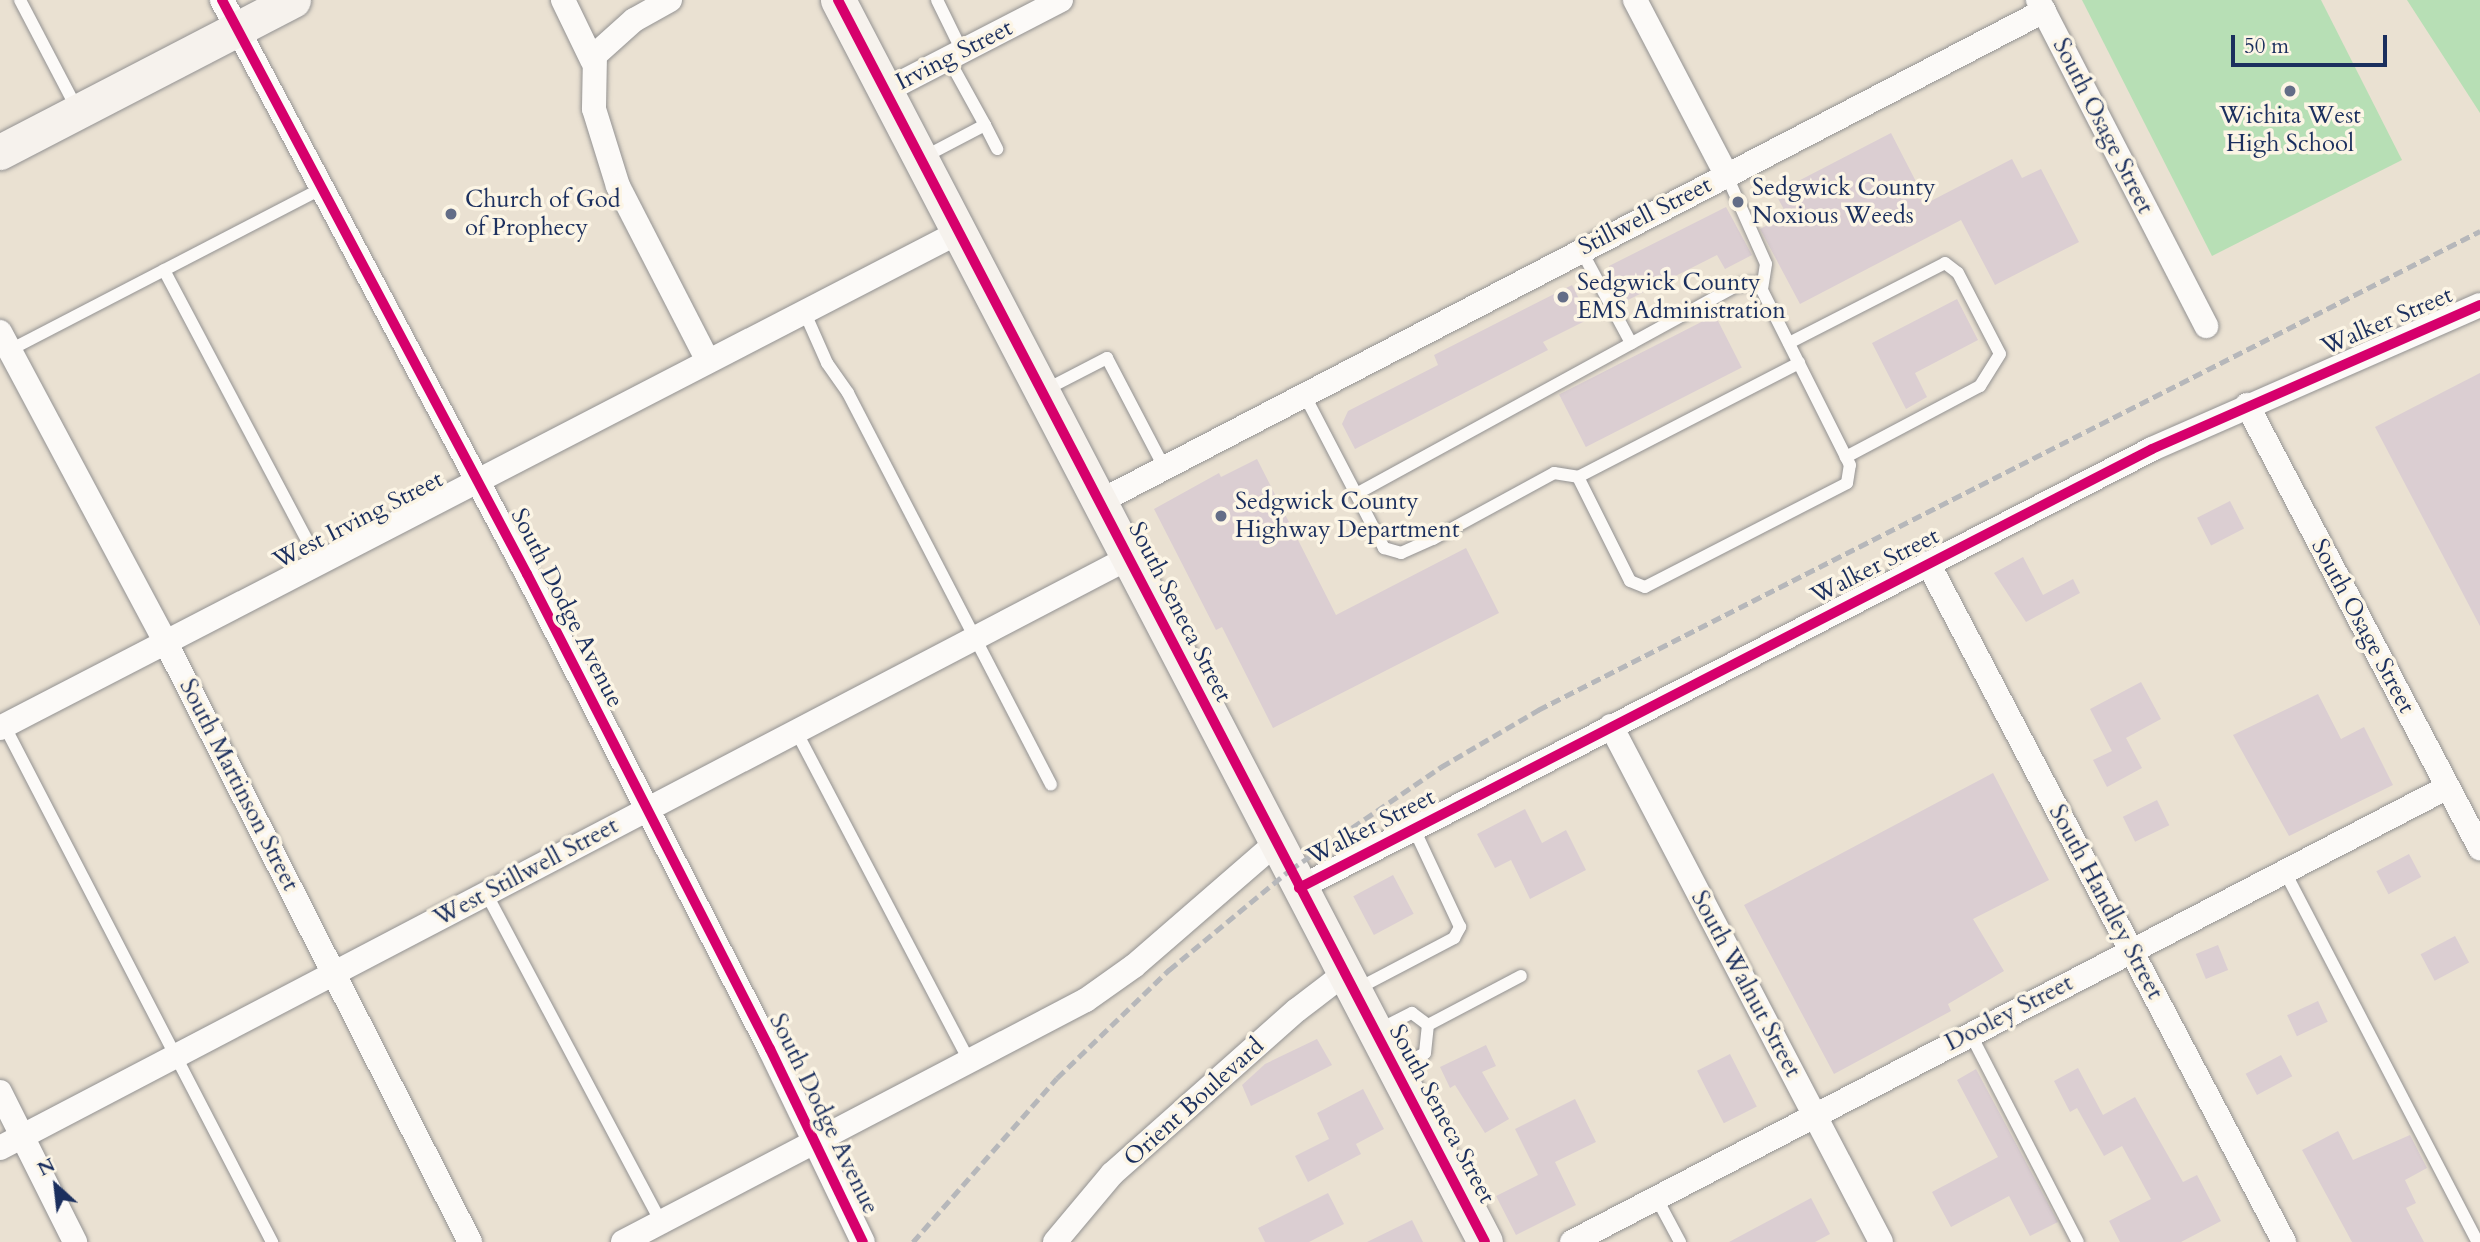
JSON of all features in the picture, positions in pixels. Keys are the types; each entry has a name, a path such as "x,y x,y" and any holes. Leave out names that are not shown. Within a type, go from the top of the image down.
{"street":[{"path":"0,152 78,111 230,14 293,0"},
{"path":"563,0 592,60 594,108 618,186 708,361"},
{"path":"592,60 634,20 670,0"},
{"name":"South Seneca Street","path":"838,0 1485,1242"},
{"name":"Irving Street","path":"885,91 1061,0"},
{"path":"1635,0 1726,174"},
{"name":"Stillwell Street","path":"1099,502 1305,396 2041,6"},
{"name":"South Osage Street","path":"2041,6 2206,326"},
{"name":"South Dodge Avenue","path":"230,14 478,481 770,1049 812,1143 863,1242"},
{"name":"West Irving Street","path":"2,723 166,643 959,232"},
{"name":"Walker Street","path":"1299,888 1928,563 2247,405 2480,304"},
{"name":"South Martinson Street","path":"3,346 166,643 470,1242"},
{"name":"South Osage Street","path":"2247,405 2480,848"},
{"name":"West Stillwell Street","path":"0,1148 1128,558"},
{"name":"South Handley Street","path":"1928,563 2284,1242"},
{"name":"South Walnut Street","path":"1611,726 1881,1242"},
{"name":"Dooley Street","path":"1572,1242 1814,1112 2448,787"},
{"name":"Walker Street","path":"623,1242 1086,1000 1134,966 1276,843"},
{"name":"Orient Boulevard","path":"1055,1242 1112,1174 1297,1010 1348,982"},
{"path":"0,1092 75,1242"}],"lane":[{"path":"20,0 78,111"},
{"path":"937,0 955,55 998,149"},
{"path":"920,159 985,125"},
{"path":"1726,174 1766,264 1762,290"},
{"path":"3,346 164,270 322,188"},
{"path":"1581,249 1631,343"},
{"path":"1789,343 1945,263 1958,273 2000,355 1980,386 1846,457"},
{"path":"164,270 319,564"},
{"path":"1356,494 1735,286 1752,283 1762,290 1850,465 1847,483 1645,587 1630,581 1578,477"},
{"path":"804,311 827,363 849,393 1051,785"},
{"path":"1042,392 1107,358 1165,469"},
{"path":"1305,396 1384,548 1401,553 1554,472 1578,477 1799,363"},
{"path":"2,723 272,1242"},
{"path":"796,731 969,1061"},
{"path":"1348,982 1454,938 1460,927 1414,829"},
{"path":"2285,872 2477,1242"},
{"path":"486,893 661,1222"},
{"path":"1428,1025 1521,976"},
{"path":"1375,1032 1412,1013 1428,1025"},
{"path":"1394,1069 1425,1053 1428,1025"},
{"path":"1970,1033 2078,1242"},
{"path":"1656,1196 1680,1242"}],"green space":[{"path":"2082,0 2321,0 2402,160 2212,256"},
{"path":"2407,0 2480,0 2480,113"}],"building":[{"path":"1891,133 1927,203 2012,159 2022,178 2041,169 2079,242 1995,285 1961,220 1800,304 1760,229 1787,215 1775,193"},
{"path":"1726,207 1752,255 1725,269 1717,255 1626,301 1609,266"},
{"path":"1572,285 1589,319 1543,342 1548,350 1355,449 1342,424 1348,411 1438,365 1434,355"},
{"path":"1957,299 1978,340 1915,373 1927,397 1906,409 1872,343"},
{"path":"1715,315 1742,368 1586,447 1559,394"},
{"path":"2480,373 2480,626 2375,427"},
{"path":"1257,459 1336,615 1466,548 1499,613 1273,728 1222,627 1216,630 1154,509 1219,473 1221,477"},
{"path":"2230,501 2244,529 2211,545 2197,518"},
{"path":"2023,557 2043,595 2073,579 2080,593 2026,622 1994,573"},
{"path":"2141,682 2161,719 2126,738 2142,768 2107,787 2093,760 2112,751 2090,709"},
{"path":"2318,694 2341,739 2364,727 2393,785 2289,836 2233,735"},
{"path":"1993,773 2049,880 1973,919 2004,971 1948,1004 1951,1011 1834,1074 1744,905"},
{"path":"2157,800 2169,825 2135,842 2123,817"},
{"path":"1525,809 1542,843 1566,830 1586,870 1530,899 1511,860 1495,868 1477,834"},
{"path":"2409,854 2421,877 2389,894 2376,871"},
{"path":"1393,875 1414,914 1374,935 1353,896"},
{"path":"2455,936 2469,962 2435,981 2421,954"},
{"path":"2218,945 2228,970 2206,979 2196,954"},
{"path":"2318,1001 2328,1022 2297,1036 2287,1015"},
{"path":"1317,1039 1332,1065 1251,1106 1242,1085 1265,1064"},
{"path":"1486,1045 1496,1066 1482,1072 1509,1119 1485,1133 1455,1085 1450,1088 1440,1067"},
{"path":"1730,1054 1757,1107 1724,1123 1697,1071"},
{"path":"2281,1055 2292,1076 2257,1095 2246,1074"},
{"path":"2078,1068 2103,1115 2135,1097 2183,1182 2197,1175 2221,1221 2181,1242 2120,1242 2109,1221 2151,1199 2122,1146 2104,1156 2077,1108 2070,1112 2054,1081"},
{"path":"1976,1069 2058,1222 2030,1236 2009,1196 1951,1227 1932,1192 1998,1157 1957,1080"},
{"path":"1363,1089 1384,1129 1356,1144 1361,1154 1308,1182 1295,1156 1329,1139 1317,1113"},
{"path":"1575,1099 1596,1142 1555,1162 1576,1205 1516,1235 1496,1196 1538,1175 1515,1129"},
{"path":"2338,1131 2353,1160 2410,1135 2427,1168 2405,1180 2416,1203 2406,1208 2424,1242 2352,1242 2302,1150"},
{"path":"1328,1193 1344,1224 1309,1242 1265,1242 1258,1228"},
{"path":"1811,1198 1830,1234 1815,1242 1729,1242"},
{"path":"1412,1220 1423,1242 1367,1242"}],"railway":[{"path":"913,1242 1057,1078 1169,970 1290,870 1441,767 1538,710 2480,231"}],"cycle path":[{"path":"222,0 527,574 770,1049 863,1242"},
{"path":"838,0 1485,1242"},
{"path":"1299,888 2152,449 2480,305"}],"place":[{"name":"Wichita West High School","path":"2290,91"},
{"name":"Sedgwick County Noxious Weeds","path":"1738,202"},
{"name":"Church of God of Prophecy","path":"451,214"},
{"name":"Sedgwick County EMS Administration","path":"1563,297"},
{"name":"Sedgwick County Highway Department","path":"1221,516"}]}
